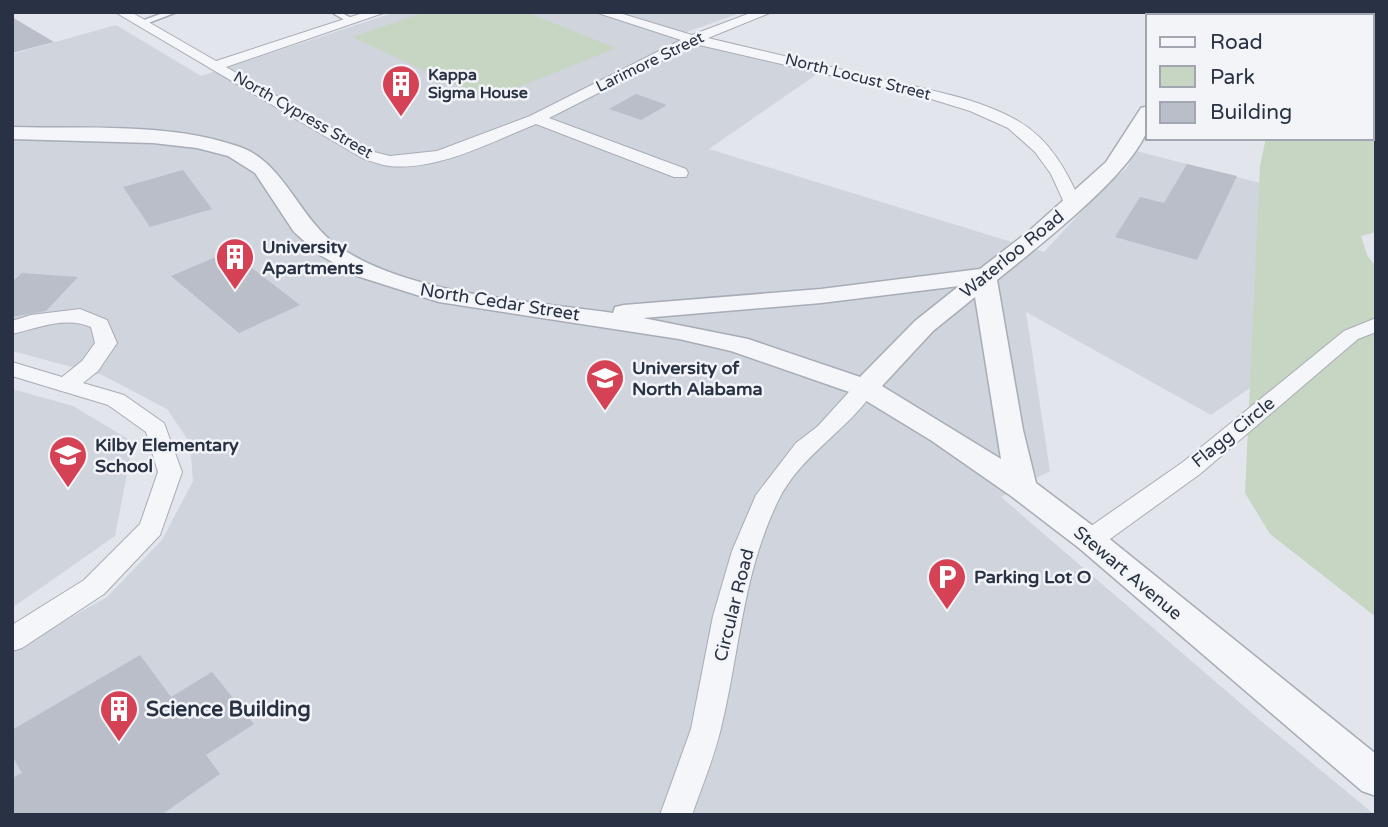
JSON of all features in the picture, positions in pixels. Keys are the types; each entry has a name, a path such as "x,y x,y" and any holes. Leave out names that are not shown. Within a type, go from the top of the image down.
{"street":[{"name":"North Cypress Street","path":"121,12 368,155 389,161 416,160 441,155 536,119"},
{"path":"215,66 380,12"},
{"name":"North Locust Street","path":"601,12 693,39 932,95 975,108 1014,125 1041,149 1059,173 1073,205"},
{"name":"Larimore Street","path":"536,119 693,39 766,12"},
{"name":"Waterloo Road","path":"865,388 924,326 1037,236 1114,166 1146,115"},
{"path":"536,119 680,173"},
{"name":"North Cedar Street","path":"12,133 153,137 198,142 236,152 262,169 302,226 328,250 365,271 439,295 679,331 739,345 865,388"},
{"path":"579,316 821,296 984,276 1009,430 1022,488"},
{"path":"12,328 31,321 80,315 100,324 106,343 90,366 67,384"},
{"name":"Flagg Circle","path":"1090,541 1126,518 1191,467 1351,335 1376,324"},
{"path":"12,369 117,400 156,428 170,472 150,528 94,587 12,640"},
{"name":"Stewart Avenue","path":"865,388 942,434 1022,488 1376,778"},
{"name":"Circular Road","path":"676,815 706,729 727,616 745,551 768,495 804,449 826,431 865,388"}],"lane":[{"path":"140,23 174,12"},
{"path":"334,12 354,21"}],"shaded area":[{"name":"University of North Alabama","path":"396,12 743,12 673,37 820,72 709,149 1044,252 1107,184 1126,169 1136,151 1291,191 1280,367 1211,415 1026,312 1050,471 1001,497 1260,720 1375,815 12,815 12,651 107,597 162,540 193,481 190,443 167,409 102,375 12,351 12,54 116,25 201,76"},
{"name":"Kilby Elementary School","path":"12,389 73,406 133,442 115,536 12,608"}],"green space":[{"path":"425,12 526,12 616,48 487,100 352,37"},
{"path":"1376,12 1376,232 1361,236 1367,255 1376,267 1376,617 1270,534 1245,493 1260,166 1266,140 1374,140 1374,14 1354,14"}],"building":[{"path":"12,17 54,42 12,53"},
{"path":"636,94 667,105 641,120 609,109"},
{"path":"1187,164 1237,176 1197,260 1115,237 1140,197 1164,203"},
{"path":"183,170 212,209 150,227 123,187"},
{"name":"University Apartments","path":"230,251 300,305 239,333 171,276"},
{"path":"22,273 78,277 46,311 12,317 12,282"},
{"name":"Science Building","path":"140,655 171,697 212,672 254,724 206,755 220,774 161,815 12,815 12,778 22,773 12,756 12,730"}],"place":[{"name":"Kappa Sigma House","path":"401,118"},
{"name":"University Apartments","path":"235,291"},
{"name":"University of North Alabama","path":"605,412"},
{"name":"Kilby Elementary School","path":"68,489"},
{"name":"Parking Lot O","path":"947,611"},
{"name":"Science Building","path":"119,743"}]}
